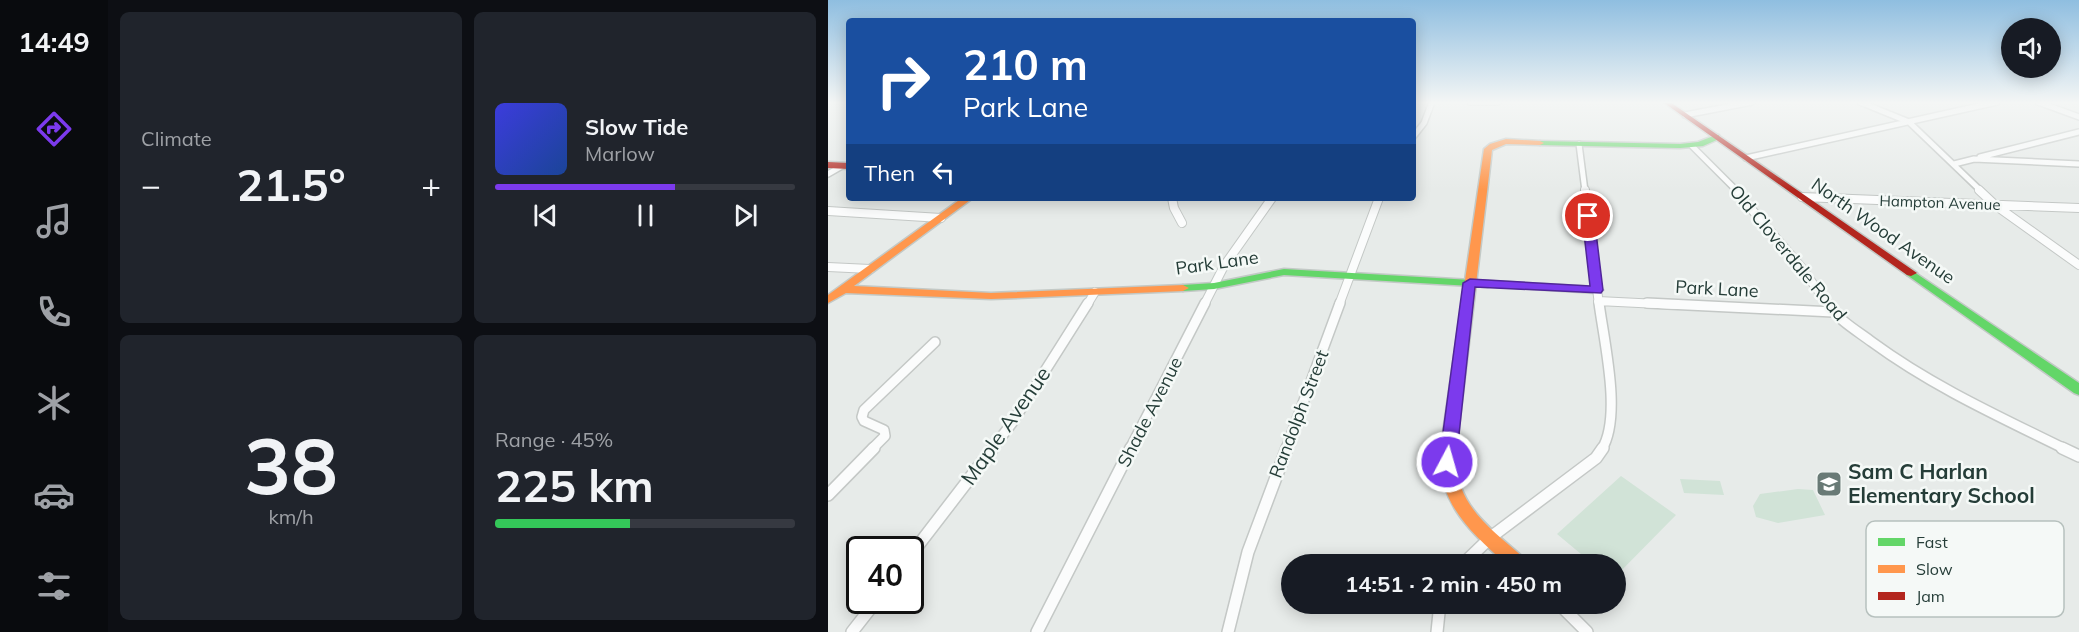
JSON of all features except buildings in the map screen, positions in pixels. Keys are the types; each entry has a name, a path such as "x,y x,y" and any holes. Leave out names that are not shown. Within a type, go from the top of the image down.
{"street":[{"name":"North Wood Avenue","path":"1708,131 2079,390"},
{"path":"1746,158 1866,131"},
{"path":"1919,131 1995,205 2079,265"},
{"path":"1954,164 2079,132"},
{"path":"1508,554 1464,512 1452,494 1448,477 1450,441 1488,149 1494,144 1505,142 1692,146 1716,137"},
{"path":"1473,554 1491,537 1596,458 1608,444 1612,426 1612,410 1579,144"},
{"name":"Old Cloverdale Road","path":"1692,146 1764,222 1802,268 1833,312 1908,368 1934,384 2079,456"},
{"path":"1974,159 2079,164"},
{"path":"828,165 845,166"},
{"path":"828,174 845,166"},
{"name":"Hampton Avenue","path":"1802,197 2079,208"},
{"path":"833,294 964,201"},
{"path":"1173,201 1182,222"},
{"name":"Shade Avenue","path":"1037,632 1214,286 1242,238 1270,201"},
{"name":"Randolph Street","path":"1228,632 1248,552 1378,201"},
{"path":"828,211 941,218"},
{"path":"828,267 870,269"},
{"name":"Park Lane","path":"833,294 974,296 1095,292 1214,286 1284,272 1470,283 1597,296 1833,312"},
{"name":"Maple Avenue","path":"924,538 1012,423 1095,292"},
{"path":"828,494 885,436 884,430 864,421 862,417 864,410 935,342"},
{"path":"852,632 866,614"},
{"path":"1437,632 1439,614"},
{"path":"1569,614 1587,632"}],"green space":[{"path":"1621,476 1676,515 1626,566 1626,554 1581,554 1557,534"},
{"path":"1680,479 1720,481 1724,495 1684,493"},
{"path":"1798,489 1813,490 1825,515 1778,523 1756,517 1753,506 1760,494"}],"traffic: fast":[{"path":"1540,143 1680,146 1700,144 1716,137"},
{"path":"1183,288 1214,286 1284,272 1488,284"},
{"path":"1911,273 2079,390"}],"traffic: slow":[{"path":"1507,554 1470,519 1461,506 1448,477 1447,460 1488,149 1493,145 1506,142 1540,143"},
{"path":"828,300 964,201"},
{"path":"843,289 991,296 1183,288"}],"traffic: jam":[{"path":"1708,131 1911,273"},
{"path":"828,165 846,166"},
{"path":"1488,284 1597,290"}],"place":[{"name":"Sam C Harlan Elementary School","path":"1829,484"}],"route":[{"path":"1447,462 1470,283 1597,290 1588,216"}]}
